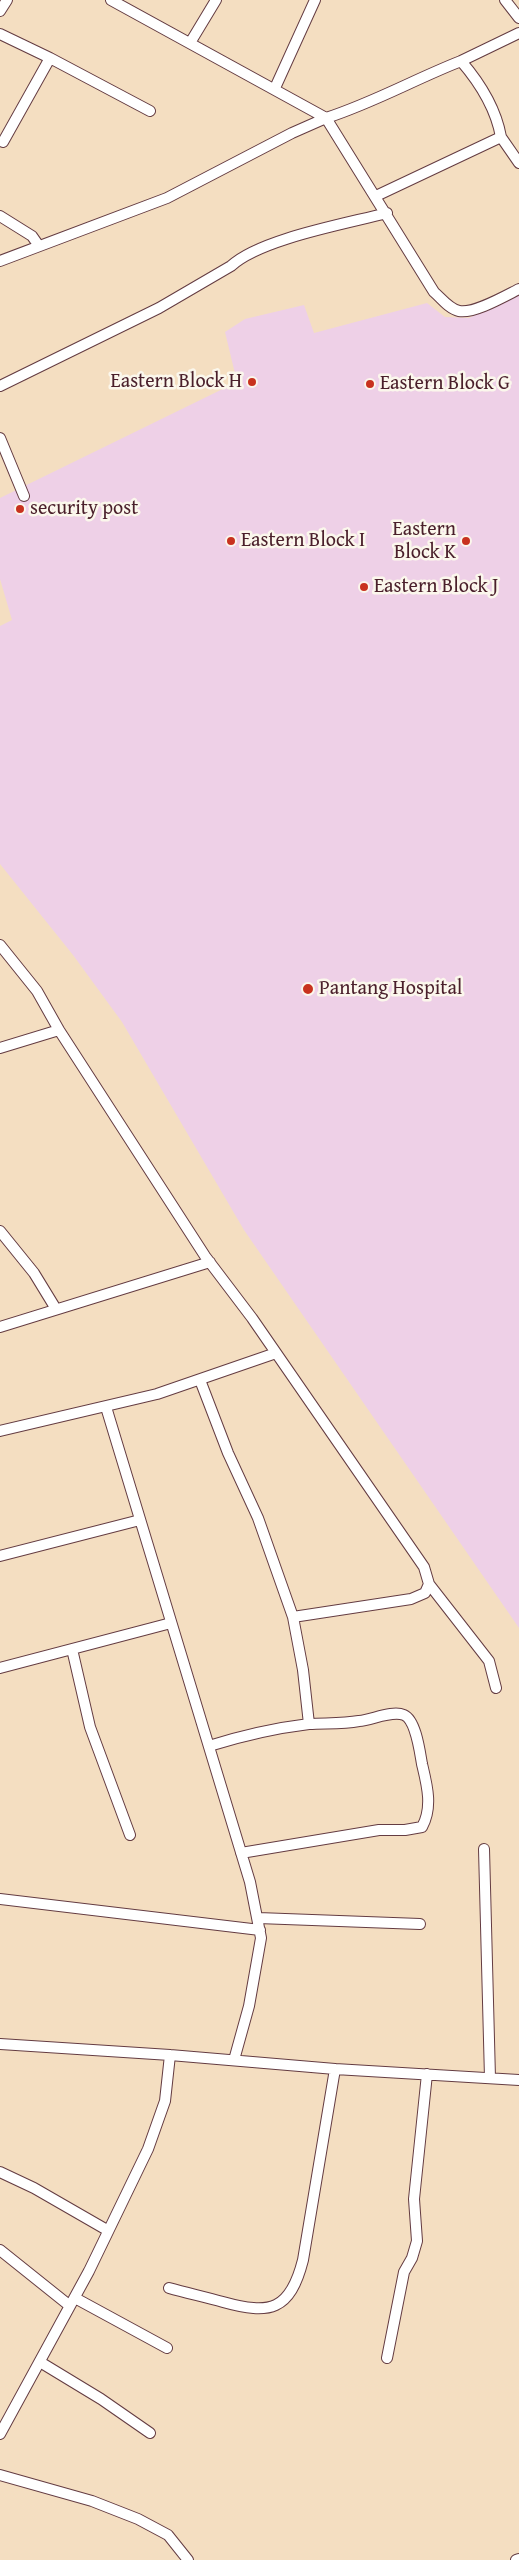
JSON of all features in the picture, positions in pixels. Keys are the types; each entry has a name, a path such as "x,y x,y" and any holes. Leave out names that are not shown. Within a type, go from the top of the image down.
{"street":[{"path":"0,11 7,0"},
{"path":"111,0 275,88 326,118 387,213 434,292 448,305 459,311 474,310 519,289"},
{"path":"190,43 216,0"},
{"path":"275,88 315,0"},
{"path":"505,0 519,18"},
{"path":"2,258 167,198 292,132 357,108 419,77 461,62 519,33"},
{"path":"0,34 150,111"},
{"path":"3,142 50,58"},
{"path":"461,62 478,83 494,111 501,137 519,163"},
{"path":"376,196 501,137"},
{"path":"0,386 159,308 231,266 240,257 262,246 387,213"},
{"path":"0,216 32,236 39,246"},
{"path":"0,438 24,496"},
{"path":"0,945 37,991 59,1030 210,1262 276,1352 424,1567 429,1584 489,1661 496,1688"},
{"path":"0,1048 59,1030"},
{"path":"0,1231 34,1273 56,1309"},
{"path":"0,1326 210,1262"},
{"path":"0,1431 106,1408 200,1380 276,1352"},
{"path":"200,1380 235,1471 258,1518 293,1617 303,1670 309,1724"},
{"path":"106,1408 241,1853 258,1918 261,1938 249,2006 234,2060"},
{"path":"0,1556 140,1520"},
{"path":"293,1617 411,1599 425,1593 429,1584"},
{"path":"0,1668 172,1623"},
{"path":"72,1649 90,1727 130,1835"},
{"path":"209,1746 241,1736 309,1724 359,1721 396,1714 405,1715 410,1720 416,1734 424,1768 428,1815 422,1827 379,1830 241,1853"},
{"path":"484,1849 490,2078"},
{"path":"0,1898 260,1930"},
{"path":"258,1918 420,1924"},
{"path":"0,2044 170,2055 336,2069 519,2080"},
{"path":"0,2434 73,2302 148,2149 165,2101 170,2055"},
{"path":"170,2288 251,2310 269,2308 280,2303 289,2294 297,2281 303,2260 336,2069"},
{"path":"387,2358 404,2272 412,2258 417,2241 414,2199 427,2074"},
{"path":"0,2172 34,2188 107,2230"},
{"path":"0,2250 73,2302 167,2348"},
{"path":"40,2362 101,2398 150,2433"},
{"path":"0,2475 92,2501 138,2519 168,2535 188,2560"}],"shaded area":[{"name":"Pantang Hospital","path":"519,294 519,1628 244,1230 122,1022 73,955 0,864 0,626 12,620 0,579 0,498 237,382 225,332 245,319 304,305 314,333 427,303 445,317 469,318"}],"place":[{"name":"Eastern Block H","path":"252,382"},
{"name":"Eastern Block G","path":"370,384"},
{"name":"security post","path":"20,509"},
{"name":"Eastern Block I","path":"231,541"},
{"name":"Eastern Block K","path":"466,541"},
{"name":"Eastern Block J","path":"364,587"},
{"name":"Pantang Hospital","path":"308,989"}]}
